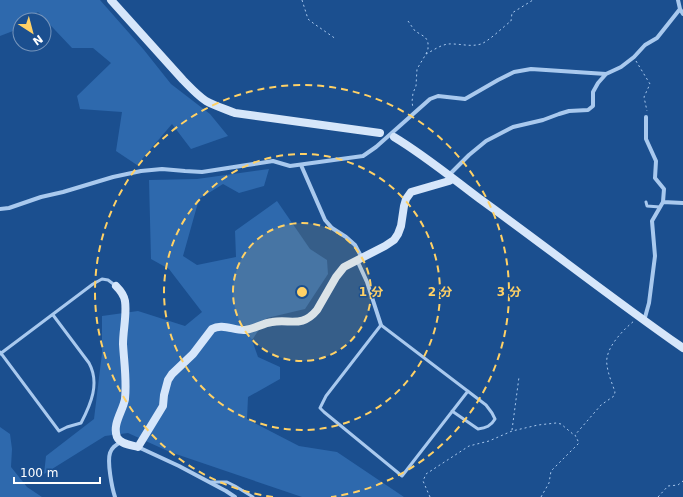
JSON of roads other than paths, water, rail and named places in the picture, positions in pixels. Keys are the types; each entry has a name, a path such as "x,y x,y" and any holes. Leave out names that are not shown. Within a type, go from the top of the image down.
{"street":[{"path":"111,0 195,92 205,100 218,107 235,113 380,133"},
{"path":"678,0 683,14"},
{"path":"138,447 162,406 168,380 172,374 193,354 212,329 217,326 245,330 272,322 298,322 314,314 336,277 344,267 394,240 401,226 406,199 411,192 449,181 469,155 486,142 512,127 543,120 569,111 588,110 593,106 594,92 598,83 606,74 621,67 634,57 645,45 657,38 680,9"},
{"path":"0,208 9,208 41,197 113,177 141,171 162,169 202,172 274,161 290,166 363,156 376,147 430,99 438,96 465,99 514,72 531,69 606,74"},
{"path":"642,319 649,303 655,256 652,221 663,202 664,189 655,178 656,161 646,139 646,117"},
{"path":"394,137 451,177 683,348"},
{"path":"301,165 325,220 332,228 355,245 381,325"},
{"path":"663,202 683,203"},
{"path":"116,286 120,290 125,300 123,343 125,399 123,409 116,423 117,437 121,442 138,447 179,466 235,497"},
{"path":"115,497 111,481 110,454 114,446 121,442"}],"lane":[{"path":"646,202 646,206 660,207"},
{"path":"53,315 93,370 93,396 81,423 66,427 59,431 0,353 93,284 102,279 108,280 116,286"},
{"path":"452,411 478,430 486,428 493,423 495,419 486,405 468,391 381,325 326,396 320,408 402,476 452,411 468,391"},
{"path":"209,482 227,482 253,497"}]}
